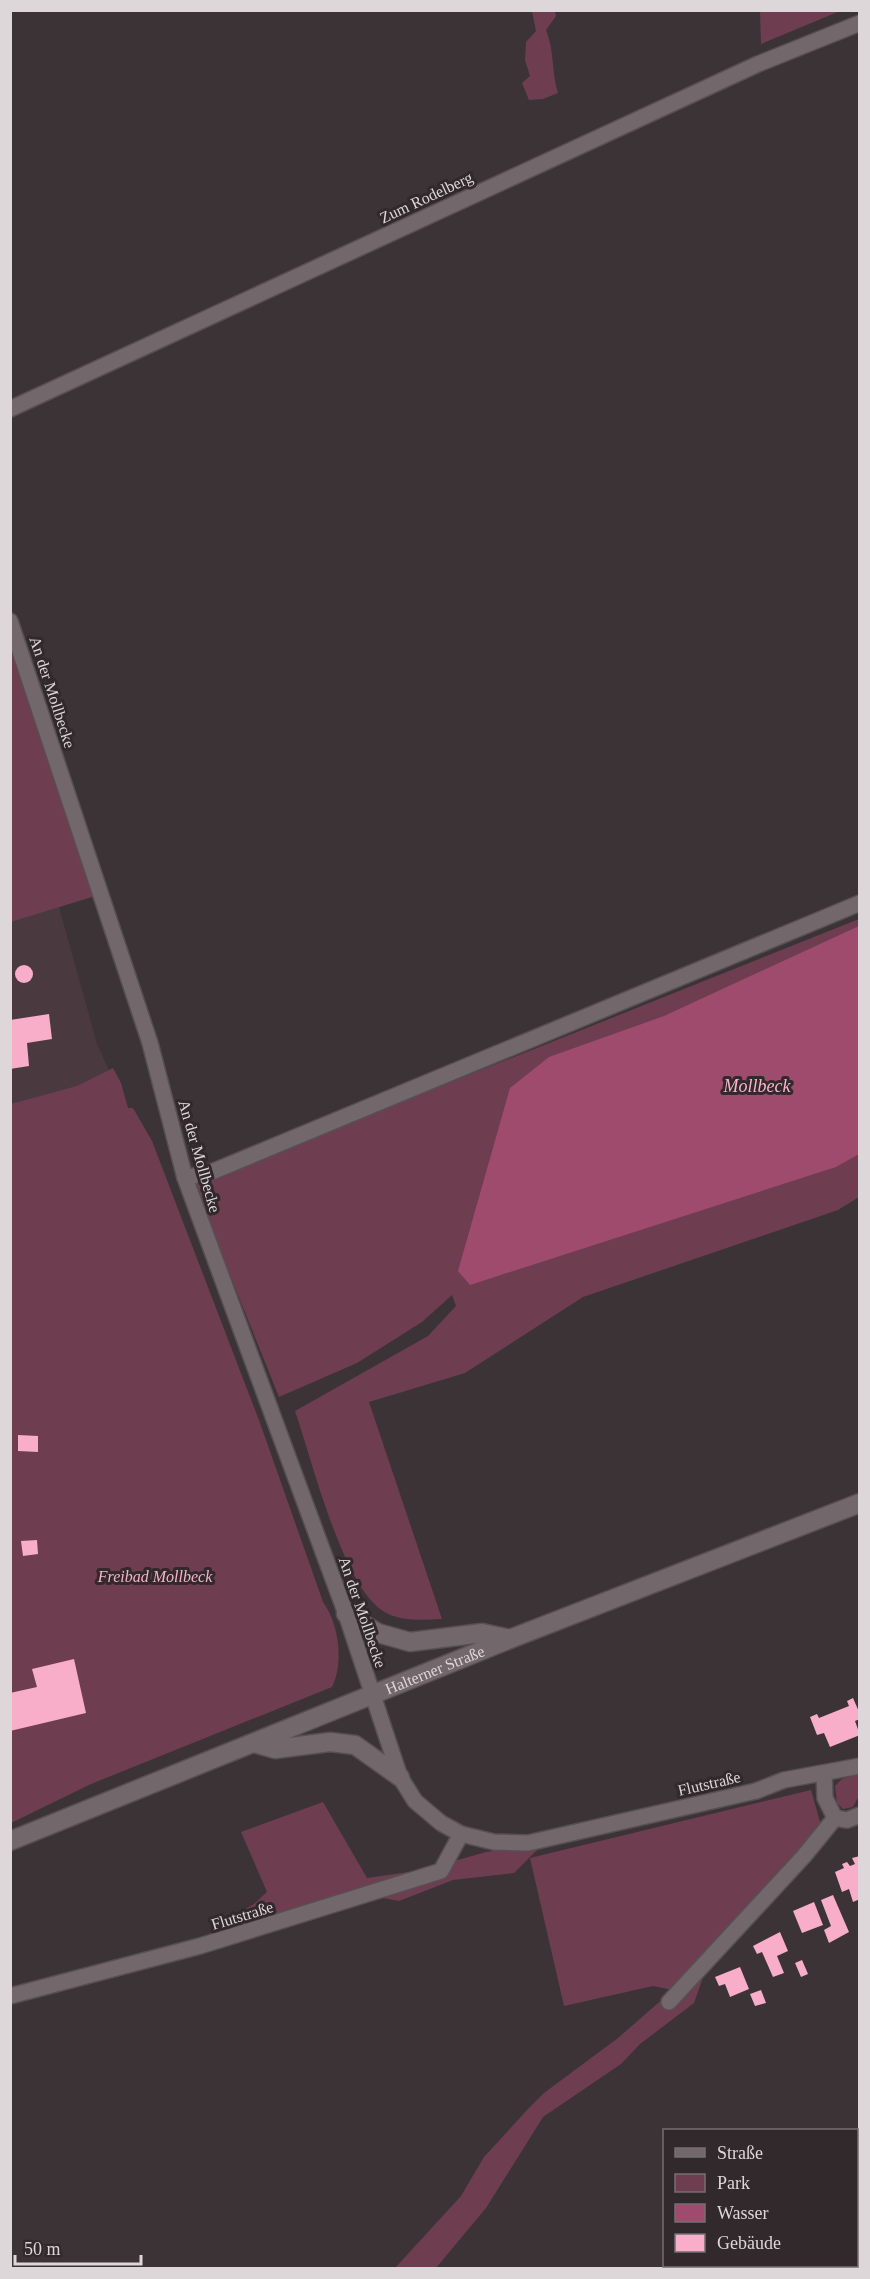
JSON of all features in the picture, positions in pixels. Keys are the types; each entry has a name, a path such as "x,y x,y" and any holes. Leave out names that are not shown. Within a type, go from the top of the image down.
{"main road":[{"name":"Halterner Straße","path":"10,1841 510,1639 860,1503"},
{"path":"346,1614 378,1633 410,1642 483,1634 510,1639"},
{"path":"254,1743 275,1749 330,1742 355,1745 400,1776"}],"street":[{"name":"Zum Rodelberg","path":"10,409 758,64 860,23"},
{"name":"An der Mollbecke","path":"10,621 150,1043 185,1178 346,1614 373,1694"},
{"path":"185,1178 214,1171 860,903"},
{"name":"Flutstraße","path":"373,1694 400,1776 415,1801 441,1823 461,1834 494,1842 528,1842 756,1791 784,1780 860,1766"},
{"path":"824,1773 825,1798 835,1818"},
{"path":"835,1818 847,1820 860,1815"},
{"path":"669,2002 804,1856 835,1818"},
{"name":"Flutstraße","path":"10,1995 200,1946 365,1897 441,1871 461,1834"}],"shaded area":[{"path":"59,907 97,1044 140,1138 11,1155 11,922"}],"green space":[{"path":"760,10 840,10 840,11 761,44"},
{"path":"532,11 555,11 556,16 546,30 558,93 543,99 529,100 522,83 530,76 525,60 526,42 536,31"},
{"path":"10,648 95,896 11,922 10,922"},
{"path":"859,919 859,1197 838,1210 583,1297 465,1373 369,1402 442,1619 402,1618 380,1609 366,1594 340,1546 295,1411 428,1336 456,1306 452,1295 422,1322 357,1363 279,1397 194,1185"},
{"name":"Freibad Mollbeck","path":"113,1068 121,1083 128,1108 133,1108 152,1141 260,1423 323,1602 333,1621 338,1644 338,1667 332,1687 91,1784 11,1823 11,1104 77,1086"},
{"path":"859,1774 859,1796 853,1807 843,1809 837,1803 835,1786 842,1779"},
{"path":"811,1790 822,1829 714,1946 694,2003 640,2044 621,2064 543,2117 486,2208 436,2268 395,2268 461,2196 484,2157 544,2093 618,2038 673,1990 653,1986 564,2006 530,1858"},
{"path":"323,1802 367,1878 423,1870 486,1852 542,1845 514,1873 453,1880 399,1901 362,1894 217,1935 212,1929 254,1904 267,1892 241,1832"}],"water":[{"name":"Mollbeck","path":"859,926 859,1154 836,1167 470,1285 458,1271 510,1088 549,1057 664,1016"}],"building":[{"path":"24,965 30,968 33,974 30,980 24,983 18,980 15,974 18,968"},
{"path":"49,1014 52,1039 27,1043 29,1066 10,1069 10,1020"},
{"path":"18,1435 38,1436 38,1452 18,1451"},
{"path":"37,1540 38,1554 23,1556 21,1541"},
{"path":"74,1659 86,1713 10,1731 10,1693 37,1687 32,1669"},
{"path":"853,1698 860,1714 860,1719 855,1721 860,1735 830,1747 824,1733 817,1735 810,1717 817,1714 819,1718 849,1706 847,1701"},
{"path":"860,1856 860,1899 853,1902 849,1889 842,1892 835,1872 844,1868 842,1864 847,1862 850,1866 855,1864 852,1858"},
{"path":"833,1895 849,1932 829,1943 824,1930 831,1926 821,1900"},
{"path":"814,1902 823,1925 802,1933 793,1911"},
{"path":"780,1932 788,1951 777,1956 784,1973 773,1977 762,1952 757,1954 753,1946"},
{"path":"802,1960 808,1974 801,1977 795,1963"},
{"path":"740,1967 749,1989 730,1997 725,1984 719,1986 715,1977"},
{"path":"761,1990 766,2003 755,2006 750,1994"}]}
